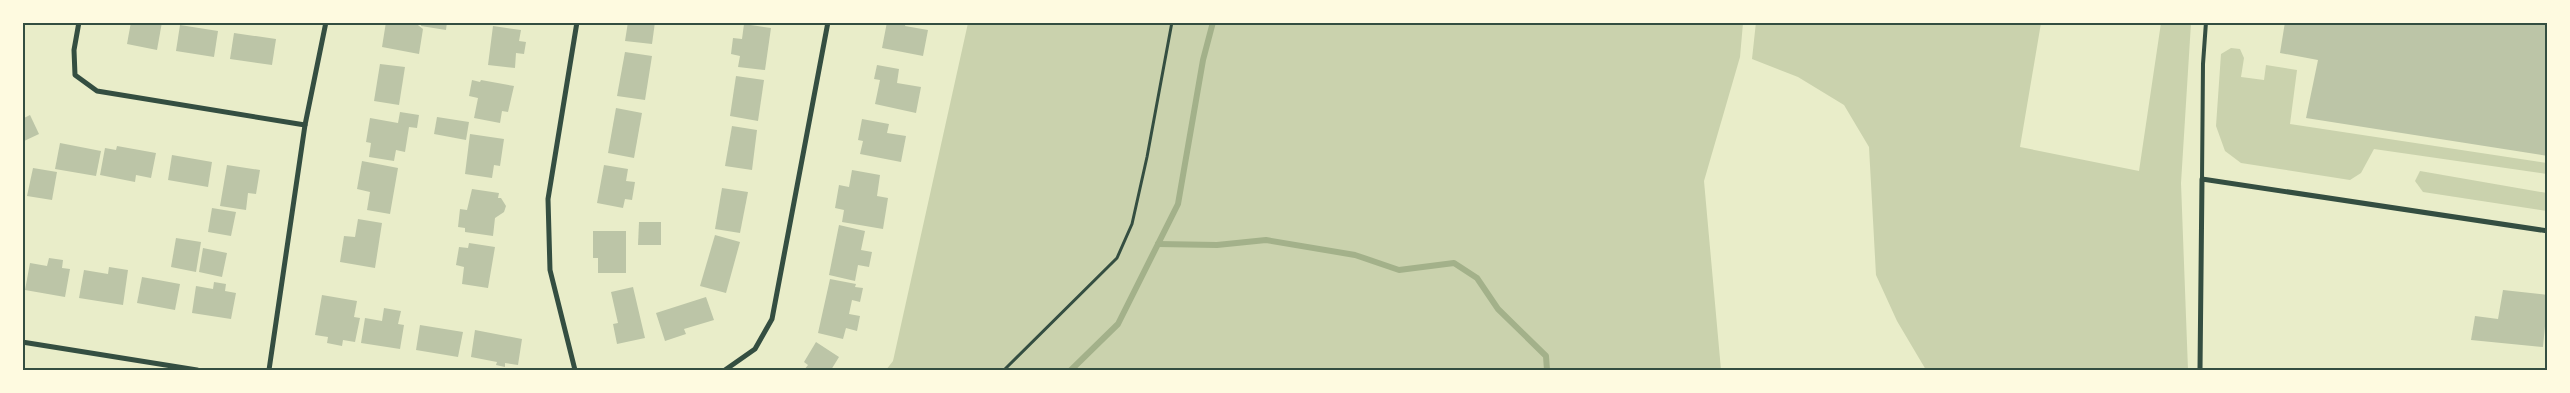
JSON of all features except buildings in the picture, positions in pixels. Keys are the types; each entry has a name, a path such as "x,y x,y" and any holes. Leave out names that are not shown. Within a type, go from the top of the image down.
{"street":[{"path":"79,22 74,50 75,75 97,91 305,126"},
{"path":"269,370 305,126 326,22"},
{"path":"575,370 550,270 548,199 577,22"},
{"path":"725,370 755,349 772,319 828,22"},
{"path":"2200,370 2202,179 2548,231"},
{"path":"22,342 197,370"}],"lane":[{"path":"2202,179 2203,64 2206,22"}],"path":[{"path":"1004,370 1118,258 1132,224 1147,157 1172,22"}],"green space":[{"path":"1756,22 2041,23 2020,147 2139,171 2161,23 2191,23 2181,183 2188,370 1926,370 1897,321 1876,275 1869,147 1844,105 1798,77 1752,59"},
{"path":"968,23 1743,23 1740,57 1704,181 1721,370 886,370 893,361"},
{"path":"2231,48 2240,49 2244,58 2241,77 2264,80 2266,65 2297,70 2290,124 2547,163 2547,174 2374,149 2361,173 2350,180 2241,163 2225,151 2216,126 2221,54"},
{"path":"2420,171 2547,193 2547,211 2423,192 2415,181"}],"waterway":[{"path":"1071,370 1118,324 1178,204 1203,60 1213,22"},
{"path":"1158,244 1217,245 1266,240 1355,255 1399,270 1454,263 1477,278 1498,309 1546,356 1547,370"}]}
